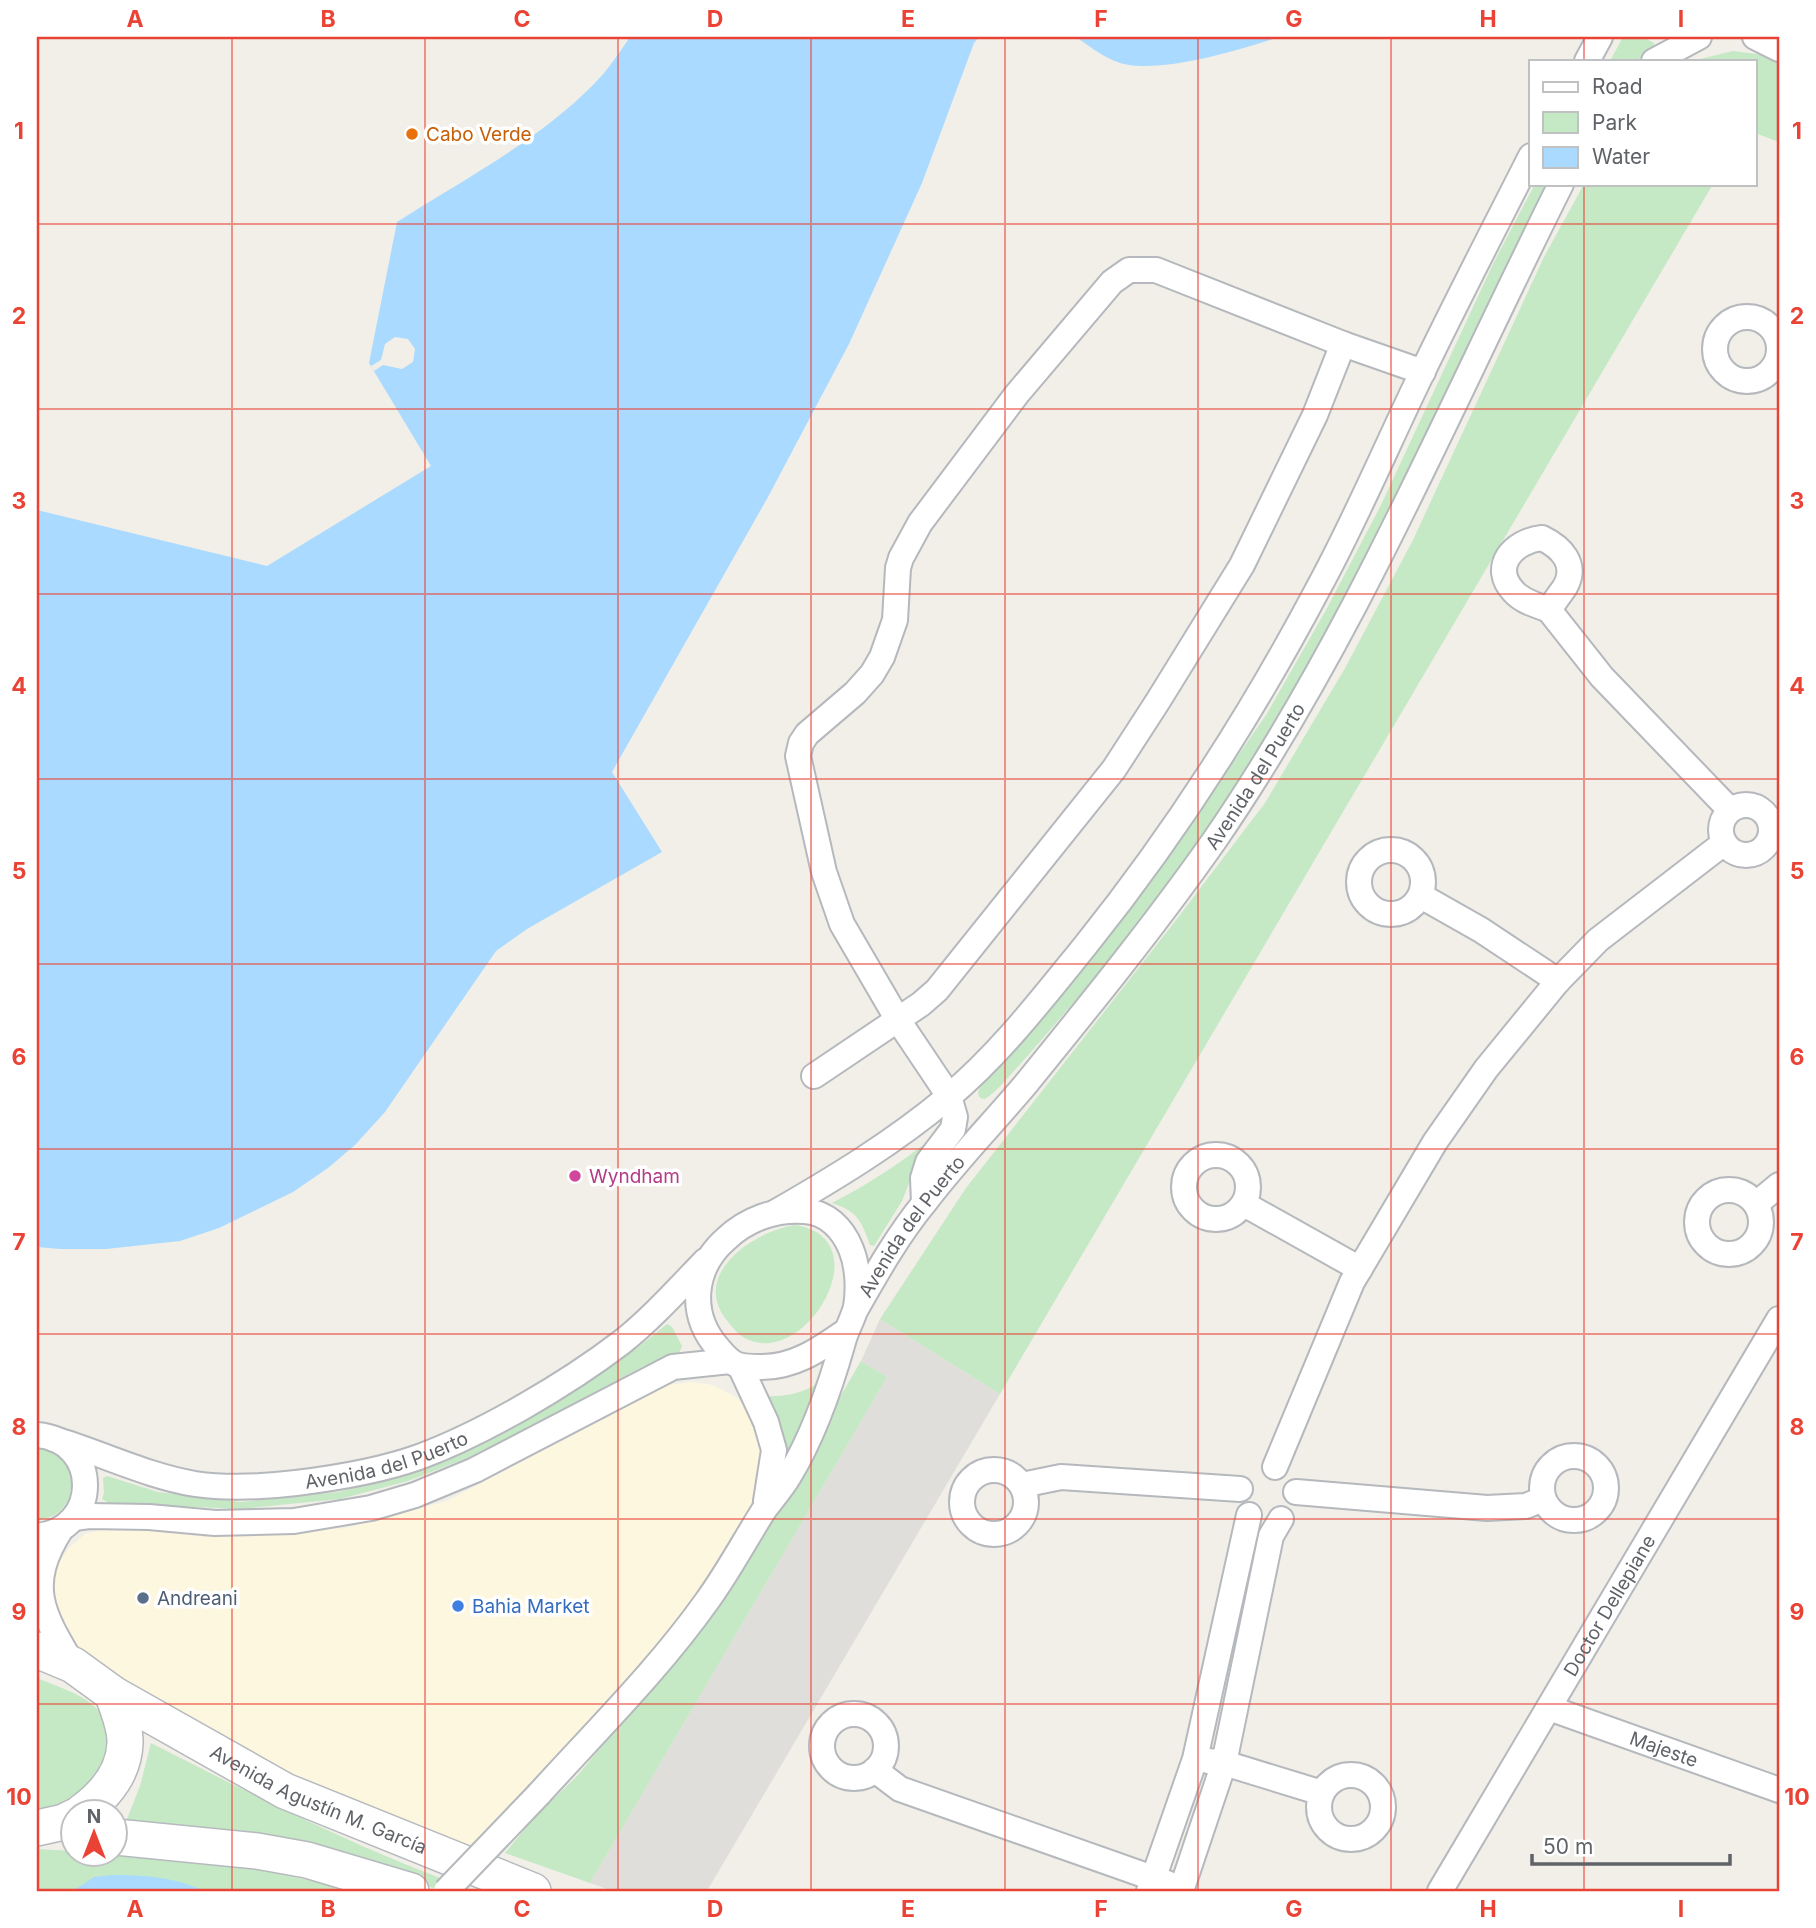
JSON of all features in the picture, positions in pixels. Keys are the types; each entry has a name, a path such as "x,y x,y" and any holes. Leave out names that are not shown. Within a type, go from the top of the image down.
{"main road":[{"name":"Avenida Agustín M. García","path":"37,1650 73,1665 113,1694 285,1791 533,1891"},
{"path":"100,1798 113,1783 125,1745 124,1731 113,1694"},
{"path":"37,1829 60,1823"},
{"path":"37,1829 60,1831"},
{"path":"130,1838 270,1853 319,1863 411,1891"}],"street":[{"path":"1588,60 1600,37"},
{"path":"1656,60 1699,37"},
{"path":"1755,37 1779,49"},
{"name":"Avenida del Puerto","path":"776,1212 863,1160 949,1097 1035,1007 1108,917 1211,771 1271,673 1320,585 1529,160"},
{"name":"Avenida del Puerto","path":"851,1320 886,1257 924,1203 1024,1086 1169,904 1270,756 1405,510 1561,186"},
{"path":"924,1203 923,1178 928,1162 953,1129 955,1117 949,1097 898,1020 852,942 833,899 824,872 798,756 801,743 807,734 855,693 872,674 882,657 895,620 898,568 920,523 1017,394 1112,282 1129,270 1156,270 1343,344 1423,372"},
{"path":"814,1076 898,1020 937,990 1121,758 1241,565 1315,415 1343,344"},
{"path":"1549,610 1602,677 1730,810"},
{"path":"1746,804 1773,811 1773,850 1746,855 1738,854 1724,844 1720,829 1730,810 1746,804"},
{"path":"1275,1467 1352,1282 1435,1142 1486,1069 1558,981 1598,940 1724,844"},
{"path":"1421,896 1481,930 1558,981"},
{"path":"1756,1204 1779,1185"},
{"path":"1244,1204 1360,1269"},
{"path":"446,1891 646,1678 678,1639 747,1543 803,1450 827,1396 851,1320 856,1260 847,1240 835,1224 821,1214 806,1211 776,1212 738,1229 708,1258 698,1286 702,1322 713,1342 735,1363 766,1422 774,1450 764,1511"},
{"name":"Avenida del Puerto","path":"46,1437 149,1472 194,1484 230,1487 321,1480 419,1457 516,1409 611,1349 651,1317 708,1258"},
{"name":"Doctor Dellepiane","path":"1440,1891 1779,1319"},
{"path":"735,1363 772,1367 799,1360 818,1350 851,1320"},
{"name":"Avenida del Puerto","path":"37,1536 47,1535 89,1516 149,1517 215,1523 294,1521 371,1508 415,1495 475,1470 673,1367 735,1363"},
{"path":"46,1437 68,1447 78,1459 86,1489 82,1505 51,1545 41,1577 41,1602 52,1630 73,1665"},
{"path":"875,1770 900,1789 1151,1885 1182,1890 1224,1763 1270,1536 1292,1508 1296,1492 1289,1476 1275,1467 1256,1468 1248,1473 1240,1489 1239,1499 1249,1515 1264,1522 1281,1519"},
{"path":"1022,1485 1061,1477 1240,1489"},
{"path":"1296,1492 1487,1508 1527,1506 1543,1499"},
{"path":"1151,1885 1195,1759 1249,1515"},
{"name":"Majeste","path":"1549,1708 1779,1790"},
{"path":"1195,1759 1224,1763 1322,1793"}],"shaded area":[{"path":"880,1319 1000,1394 707,1891 613,1891 590,1883 887,1377 861,1361"},
{"path":"691,1382 713,1385 752,1410 765,1449 762,1471 749,1509 695,1597 657,1648 460,1857 205,1735 70,1644 55,1616 53,1570 69,1548 85,1534 113,1527 207,1537 346,1528 447,1501 669,1385"}],"green space":[{"path":"1623,37 1643,37 1654,43 1655,47 1637,60 1611,60"},
{"path":"1733,51 1779,57 1779,142 1756,133 1756,60 1696,60"},
{"path":"1534,186 1550,186 1397,499 1286,704 1224,803 1157,898 1030,1053 996,1090 985,1099 980,1098 980,1086 1092,958 1144,891 1266,715 1326,610 1381,505 1494,262"},
{"path":"1583,186 1712,186 1000,1394 880,1319 966,1188 1265,803 1344,670 1413,540 1544,257"},
{"path":"930,1140 918,1160 902,1201 874,1246 870,1245 857,1218 848,1210 832,1203 882,1174"},
{"path":"795,1225 820,1235 832,1252 834,1274 826,1297 812,1318 793,1334 771,1343 749,1340 730,1325 717,1301 716,1285 722,1270 733,1256 747,1245 779,1229"},
{"path":"667,1324 672,1327 682,1346 678,1355 644,1366 480,1453 408,1481 340,1499 240,1509 109,1503 102,1499 103,1478 107,1476 158,1492 240,1502 339,1492 406,1473 476,1445 554,1405"},
{"path":"861,1361 887,1377 590,1883 505,1853 533,1819 577,1776 691,1640 768,1520"},
{"path":"817,1384 819,1388 791,1449 782,1462 764,1396 791,1394"},
{"path":"37,1448 52,1453 63,1461 71,1485 69,1497 62,1508 52,1516 37,1520"},
{"path":"37,1678 90,1703 105,1720 109,1736 101,1784 78,1798 60,1798 60,1810 56,1812 37,1810"},
{"path":"151,1743 351,1841 475,1891 442,1891 402,1877 130,1825 130,1811 140,1786"},
{"path":"37,1849 60,1850 60,1868 130,1868 130,1856 143,1856 248,1868 351,1891 37,1891"}],"water":[{"path":"630,37 979,37 974,43 922,183 849,344 768,497 612,772 662,852 527,929 496,951 385,1112 355,1145 293,1192 219,1228 180,1241 106,1249 37,1247 37,510 267,566 431,466 369,363 397,222 549,124 599,79"},
{"path":"1076,37 1279,37 1205,58 1146,66 1115,61"},
{"path":"112,1875 159,1878 204,1891 73,1891 94,1877"}],"pier":[{"path":"395,337 408,339 415,349 413,362 402,369 383,365 374,371 371,366 381,360 385,344"}],"place":[{"name":"Cabo Verde","path":"412,134"},
{"name":"Wyndham","path":"575,1176"},
{"name":"Andreani","path":"143,1598"},
{"name":"Bahia Market","path":"458,1606"}]}
